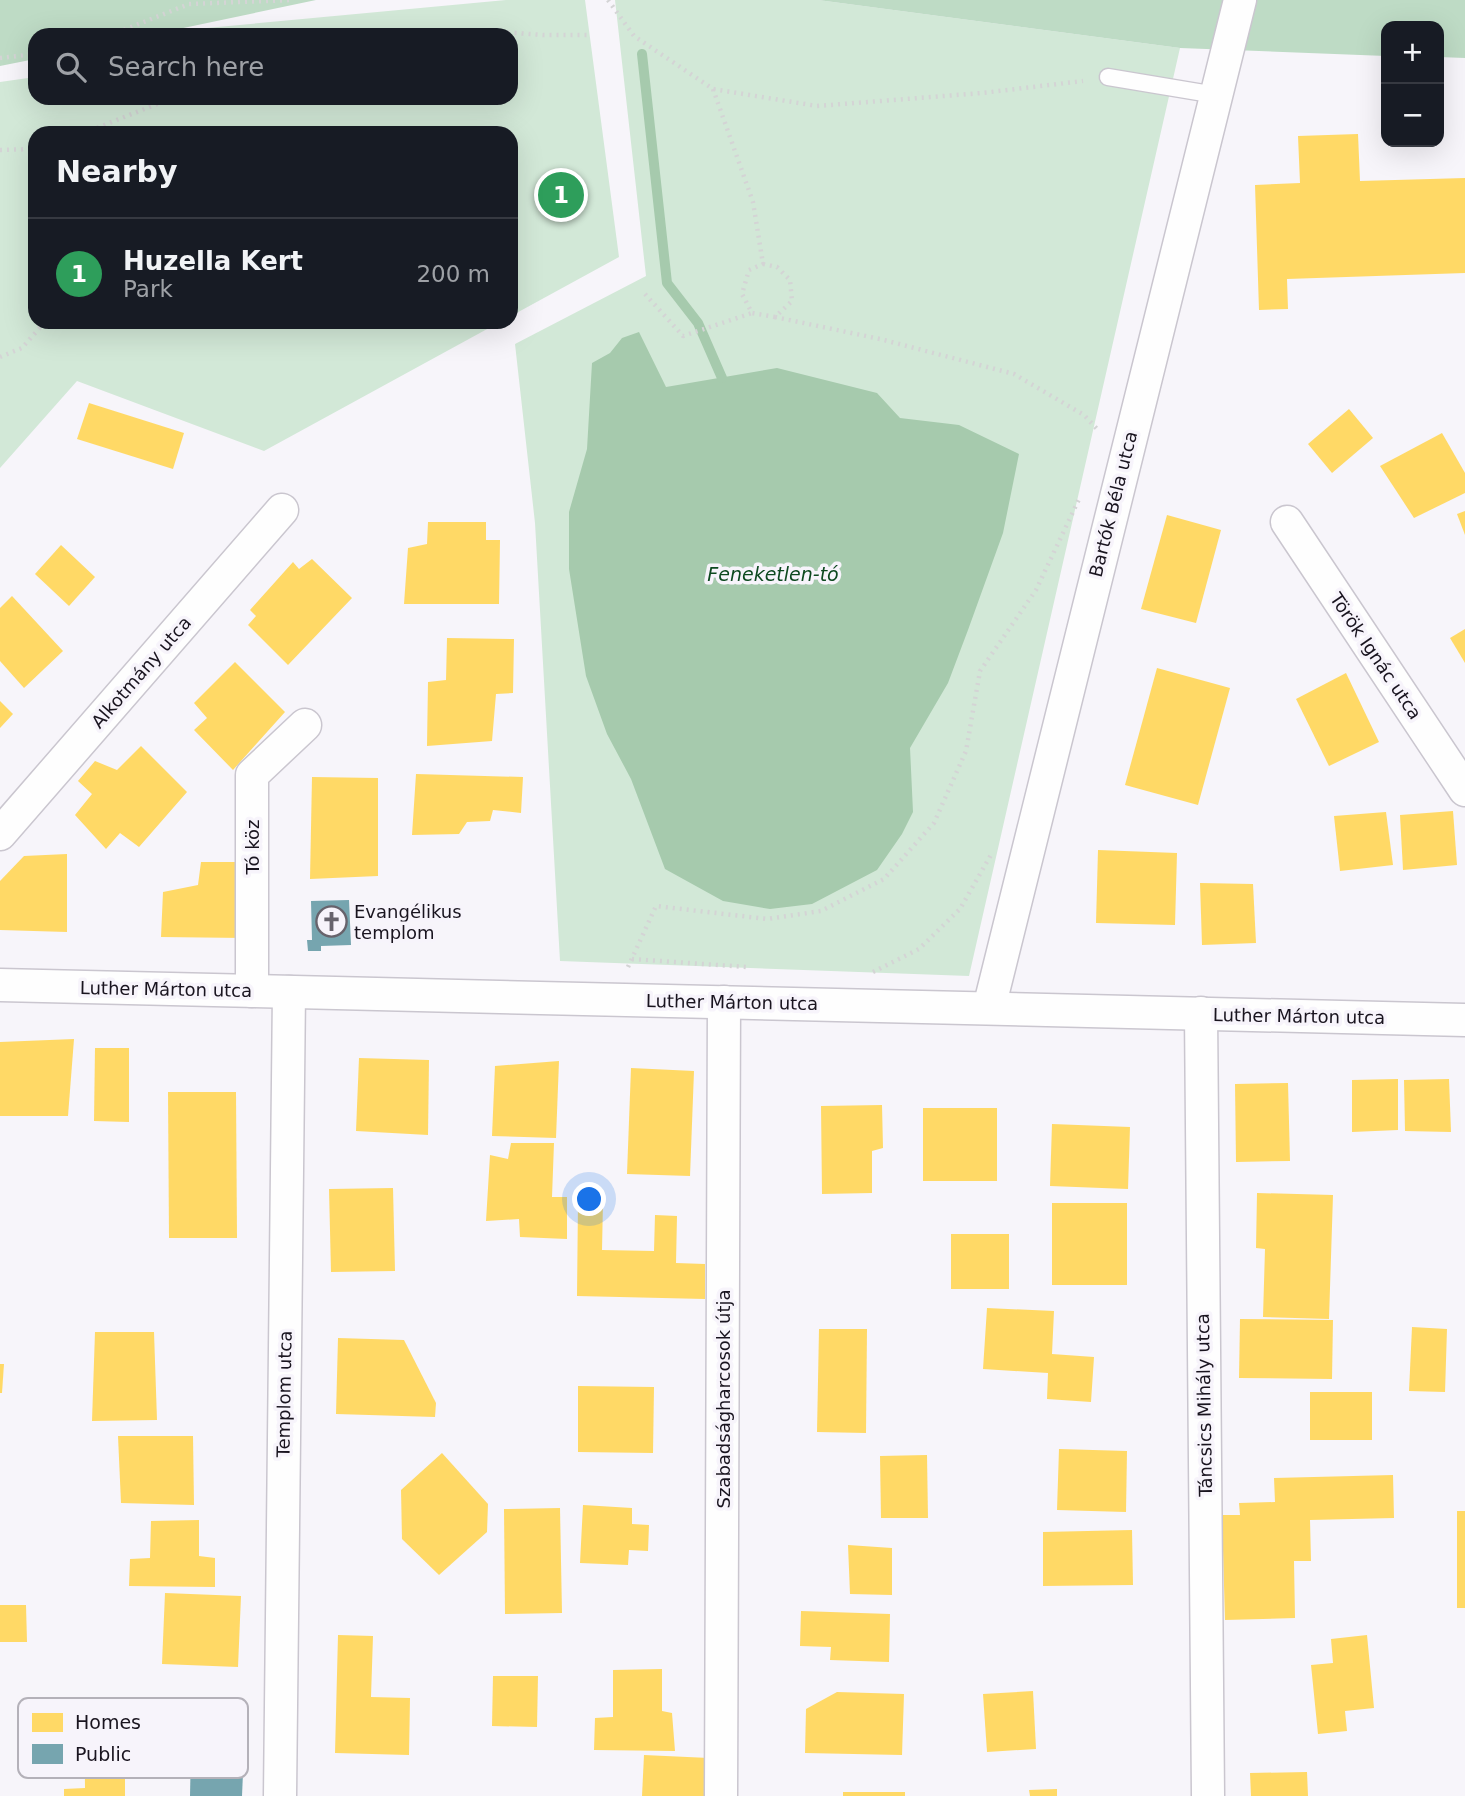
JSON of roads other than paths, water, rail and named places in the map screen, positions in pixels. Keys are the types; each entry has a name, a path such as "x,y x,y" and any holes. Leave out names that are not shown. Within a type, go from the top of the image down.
{"street":[{"name":"Bartók Béla utca","path":"989,1008 1240,0"},
{"name":"Alkotmány utca","path":"0,834 282,510"},
{"name":"Török Ignác utca","path":"1287,522 1465,790"},
{"name":"Tó köz","path":"252,991 252,775 305,725"},
{"name":"Luther Márton utca","path":"0,985 1465,1020"},
{"name":"Templom utca","path":"280,1796 289,992"},
{"name":"Szabadságharcosok útja","path":"721,1796 724,1002"},
{"name":"Táncsics Mihály utca","path":"1201,1013 1208,1796"}],"lane":[{"path":"1108,77 1216,95"}],"water":[{"name":"Feneketlen-tó","path":"639,332 666,387 777,368 877,393 900,418 959,425 1019,454 1003,533 968,630 948,683 910,748 913,812 902,834 877,870 812,904 770,909 723,901 665,869 631,779 607,734 586,676 569,569 569,512 587,449 592,363 610,353 622,338"}],"waterway":[{"path":"642,54 667,283 698,323 722,378"}],"place":[{"name":"Huzella Kert","path":"561,195"},
{"name":"Evangélikus templom","path":"331,921"}]}
